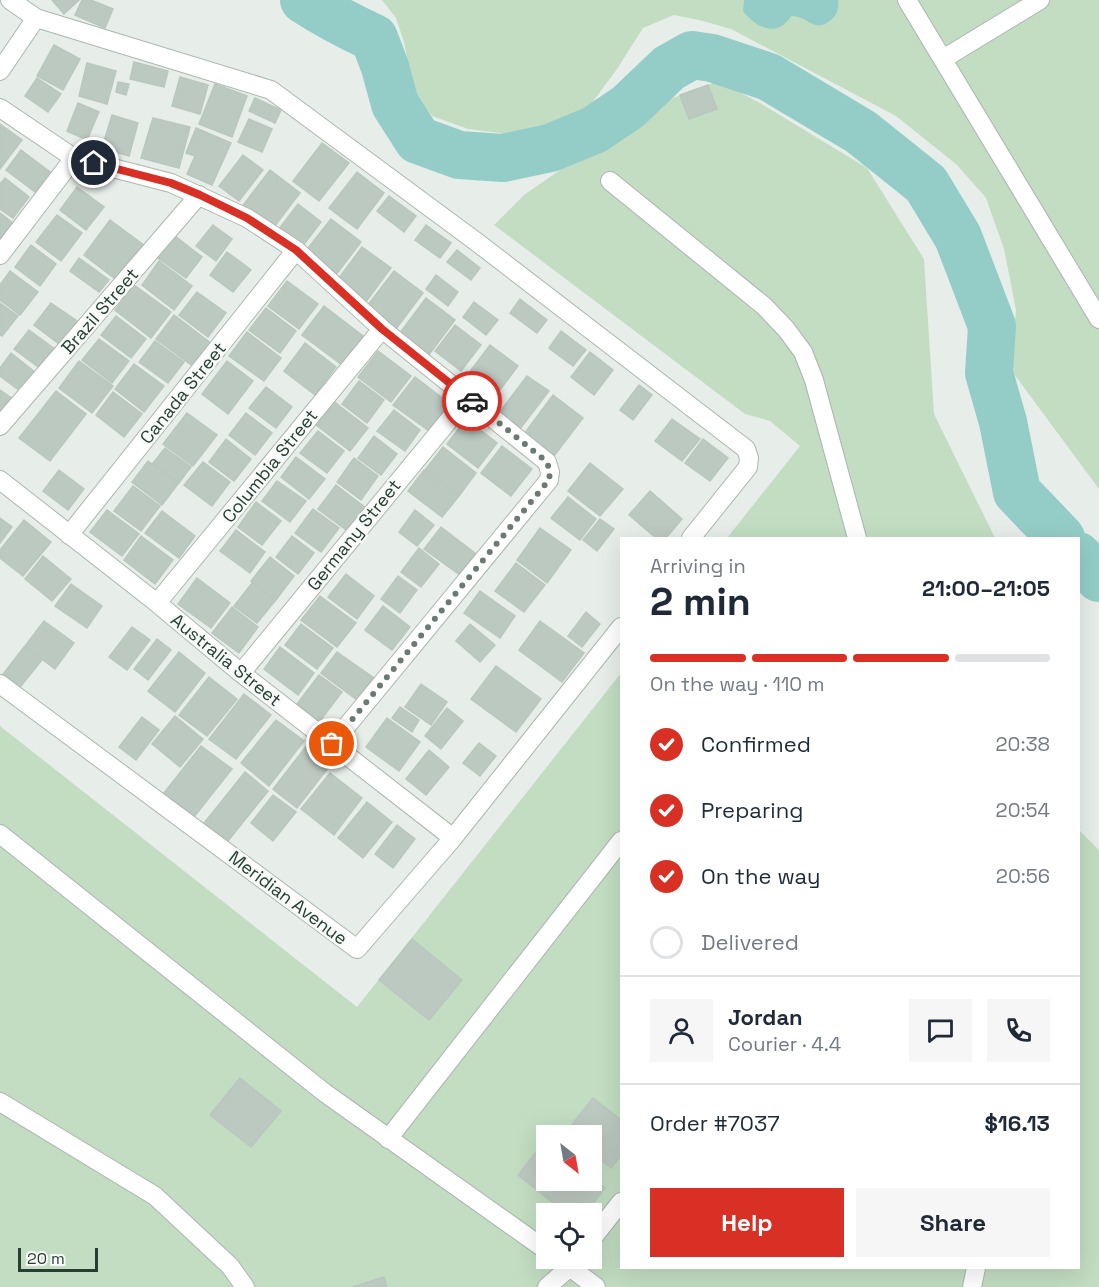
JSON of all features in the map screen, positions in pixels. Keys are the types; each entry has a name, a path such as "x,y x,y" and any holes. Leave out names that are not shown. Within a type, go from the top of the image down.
{"street":[{"path":"9,0 36,18 271,90 478,243 746,449 749,458 748,467 692,537"},
{"path":"907,0 1099,319"},
{"path":"943,59 1040,0"},
{"path":"0,71 36,18"},
{"path":"0,108 74,158 171,183 247,218 296,250 382,329 547,462 550,472 549,480 332,744"},
{"path":"0,255 74,158"},
{"path":"610,181 764,306 786,329 803,352 814,380 857,537"},
{"name":"Brazil Street","path":"0,426 200,195"},
{"name":"Canada Street","path":"69,535 296,250"},
{"name":"Columbia Street","path":"157,603 382,329"},
{"name":"Germany Street","path":"241,673 468,397"},
{"name":"Australia Street","path":"0,480 157,603 241,673 453,838"},
{"name":"Meridian Avenue","path":"0,684 357,950 453,838 620,628"},
{"path":"0,834 325,1093 536,1243"},
{"path":"388,1139 620,842"},
{"path":"0,1102 155,1196 230,1266 245,1287"},
{"path":"602,1226 620,1203"},
{"path":"548,1287 562,1269"},
{"path":"577,1269 596,1287"},
{"path":"972,1287 976,1269"}],"green space":[{"path":"382,0 1099,0 1099,489 1011,370 1016,310 1004,249 986,198 957,165 896,116 731,29 674,15 643,28 586,111 547,126 509,134 468,129 432,116 413,91 404,42 396,18"},
{"path":"718,81 760,103 867,168 924,259 934,414 995,537 728,537 800,446 770,421 745,414 494,225 524,195 654,105"},
{"path":"620,674 620,1269 1080,1269 1080,831 1099,850 1099,1287 0,1287 0,726 357,1007"}],"water":[{"path":"744,0 838,0 838,5 835,16 827,23 816,25 791,16 786,23 774,29 760,26 748,17 743,11"}],"building":[{"path":"52,0 79,0 64,14"},
{"path":"82,0 91,0 113,9 105,28 75,15"},
{"path":"54,45 80,59 63,90 37,76"},
{"path":"134,62 168,71 164,87 130,79"},
{"path":"87,63 116,71 107,104 79,96"},
{"path":"180,77 208,85 200,114 172,106"},
{"path":"37,78 61,94 48,112 25,96"},
{"path":"118,82 129,84 126,95 116,92"},
{"path":"215,84 247,96 232,137 199,124"},
{"path":"708,85 717,109 689,119 680,95"},
{"path":"255,98 281,110 275,123 249,111"},
{"path":"78,103 99,112 87,140 67,131"},
{"path":"112,115 138,123 129,156 102,148"},
{"path":"153,118 190,127 179,168 141,158"},
{"path":"249,119 272,129 262,152 238,142"},
{"path":"0,124 22,140 0,169"},
{"path":"196,128 231,143 212,185 187,174 195,156 186,153"},
{"path":"322,143 349,163 319,201 293,181"},
{"path":"21,150 50,172 35,192 6,170"},
{"path":"243,155 263,170 239,201 219,186"},
{"path":"270,170 300,193 271,231 241,208"},
{"path":"357,172 384,193 357,229 329,208"},
{"path":"5,178 29,197 13,218 0,209 0,184"},
{"path":"77,187 104,207 86,230 60,210"},
{"path":"389,196 416,216 404,232 377,211"},
{"path":"298,204 321,222 302,247 278,230"},
{"path":"0,213 13,223 0,241"},
{"path":"57,215 82,233 61,261 36,242"},
{"path":"331,219 361,242 335,276 304,253"},
{"path":"110,220 145,246 118,281 84,255"},
{"path":"213,225 232,239 216,261 196,246"},
{"path":"426,225 451,243 440,258 415,240"},
{"path":"175,236 202,257 186,278 158,258"},
{"path":"31,245 56,264 40,286 15,267"},
{"path":"362,247 391,268 365,303 336,282"},
{"path":"457,250 480,268 471,280 447,262"},
{"path":"227,252 251,270 233,292 210,275"},
{"path":"79,258 109,280 99,292 70,271"},
{"path":"159,261 192,286 174,310 142,285"},
{"path":"10,271 38,292 20,315 0,300 0,285"},
{"path":"394,271 423,293 396,329 367,306"},
{"path":"436,275 458,292 448,306 426,289"},
{"path":"287,281 318,304 299,329 268,306"},
{"path":"134,285 171,312 151,338 115,310"},
{"path":"197,292 226,313 208,337 179,315"},
{"path":"426,298 455,320 428,356 399,334"},
{"path":"520,299 547,320 537,333 510,313"},
{"path":"474,302 498,320 486,335 463,317"},
{"path":"0,303 18,316 2,336 0,335"},
{"path":"51,303 77,321 59,344 34,325"},
{"path":"324,306 363,336 342,365 302,335"},
{"path":"266,308 296,331 280,353 249,330"},
{"path":"174,315 212,344 194,367 156,339"},
{"path":"116,316 146,339 131,358 101,335"},
{"path":"455,325 481,345 461,371 435,351"},
{"path":"29,330 60,353 45,372 14,349"},
{"path":"561,331 586,350 573,366 549,348"},
{"path":"247,332 281,358 264,381 229,356"},
{"path":"99,339 129,361 112,383 82,360"},
{"path":"155,341 184,362 168,383 139,362"},
{"path":"305,343 336,367 315,395 284,371"},
{"path":"490,345 518,366 490,403 462,382"},
{"path":"378,351 411,376 391,402 358,377"},
{"path":"590,352 613,370 594,395 571,377"},
{"path":"11,353 35,372 20,391 0,376 0,368"},
{"path":"79,361 113,386 92,413 59,388"},
{"path":"227,361 253,381 228,414 202,394"},
{"path":"134,364 164,386 144,412 115,389"},
{"path":"527,376 549,391 520,429 499,413"},
{"path":"415,377 450,404 429,431 393,405"},
{"path":"359,381 384,400 367,423 342,404"},
{"path":"639,385 652,395 633,420 620,410"},
{"path":"266,387 292,407 276,428 249,408"},
{"path":"0,390 13,399 0,416"},
{"path":"56,391 86,414 50,461 19,438"},
{"path":"113,392 142,414 124,437 96,415"},
{"path":"553,395 583,418 554,456 524,434"},
{"path":"333,401 368,428 350,451 315,424"},
{"path":"394,410 420,430 405,451 377,431"},
{"path":"187,413 217,435 193,466 163,444"},
{"path":"246,413 272,433 255,455 229,435"},
{"path":"466,419 497,443 478,468 447,444"},
{"path":"672,419 700,439 682,461 655,441"},
{"path":"318,431 344,451 327,473 300,453"},
{"path":"374,436 397,454 381,475 358,458"},
{"path":"226,439 251,459 234,481 209,462"},
{"path":"703,439 728,458 710,481 685,463"},
{"path":"502,446 532,469 511,496 481,473"},
{"path":"443,447 476,473 459,496 425,470"},
{"path":"165,448 191,467 179,483 153,463"},
{"path":"296,457 325,479 309,499 281,477"},
{"path":"354,458 378,476 361,500 337,482"},
{"path":"148,461 178,484 162,505 132,482"},
{"path":"203,462 230,482 212,506 184,485"},
{"path":"590,463 623,489 600,516 568,491"},
{"path":"59,470 84,489 68,510 43,491"},
{"path":"424,470 459,496 442,517 408,491"},
{"path":"277,481 306,501 290,522 262,501"},
{"path":"336,485 367,509 349,532 318,509"},
{"path":"133,486 160,506 141,531 114,511"},
{"path":"650,491 682,519 667,537 655,537 629,515"},
{"path":"568,497 596,519 580,540 551,518"},
{"path":"256,502 281,521 262,545 238,527"},
{"path":"313,509 339,528 321,552 295,533"},
{"path":"107,510 139,534 122,556 90,532"},
{"path":"415,510 434,525 417,546 399,532"},
{"path":"162,511 195,536 179,558 145,533"},
{"path":"0,518 12,527 0,543"},
{"path":"600,519 614,529 597,551 583,540"},
{"path":"24,520 51,542 23,576 0,558 0,550"},
{"path":"441,527 476,554 460,575 424,549"},
{"path":"540,528 571,550 547,583 517,560"},
{"path":"236,530 265,552 250,573 220,551"},
{"path":"141,536 173,560 155,584 124,560"},
{"path":"292,536 314,553 298,574 276,557"},
{"path":"419,548 439,564 421,587 401,572"},
{"path":"43,556 71,579 52,601 25,579"},
{"path":"270,557 294,576 276,600 251,581"},
{"path":"516,563 545,585 524,612 495,591"},
{"path":"346,574 374,596 357,619 328,597"},
{"path":"398,576 417,590 400,613 381,599"},
{"path":"197,578 230,603 211,628 178,604"},
{"path":"252,583 275,601 257,623 234,606"},
{"path":"71,584 102,606 87,628 55,606"},
{"path":"480,591 515,616 500,638 464,613"},
{"path":"320,596 356,623 337,647 301,620"},
{"path":"383,606 410,627 392,650 365,630"},
{"path":"232,607 258,627 239,653 212,633"},
{"path":"586,612 600,624 582,647 568,636"},
{"path":"44,621 74,643 55,669 25,646"},
{"path":"540,621 584,653 562,682 519,650"},
{"path":"301,624 333,648 317,669 285,645"},
{"path":"470,624 495,645 480,662 456,641"},
{"path":"132,627 150,640 127,670 109,657"},
{"path":"157,639 171,650 148,680 134,669"},
{"path":"24,647 42,660 17,691 0,678"},
{"path":"280,647 314,673 298,695 264,669"},
{"path":"179,652 205,673 175,712 148,691"},
{"path":"337,652 374,678 357,700 321,673"},
{"path":"496,666 541,699 516,732 471,699"},
{"path":"319,675 342,692 320,721 297,704"},
{"path":"209,677 237,699 207,736 179,715"},
{"path":"421,684 447,702 431,725 405,707"},
{"path":"244,694 271,715 236,759 209,739"},
{"path":"400,707 419,720 412,732 392,718"},
{"path":"447,708 463,721 441,749 425,736"},
{"path":"175,716 203,739 180,767 152,744"},
{"path":"142,717 159,730 136,760 119,747"},
{"path":"387,718 420,742 399,771 366,747"},
{"path":"276,720 304,741 269,786 241,763"},
{"path":"479,743 496,756 480,776 463,763"},
{"path":"308,744 332,763 297,808 273,789"},
{"path":"201,746 232,769 194,817 164,793"},
{"path":"429,750 449,767 426,795 406,779"},
{"path":"245,772 268,791 224,846 200,828"},
{"path":"330,773 362,798 334,835 301,809"},
{"path":"273,795 296,812 273,841 251,823"},
{"path":"367,802 392,822 363,858 338,838"},
{"path":"397,825 415,839 393,868 375,854"},
{"path":"412,939 462,980 429,1020 379,980"},
{"path":"240,1078 281,1111 251,1147 210,1115"},
{"path":"593,1098 620,1119 620,1156 611,1168 602,1161 602,1125 572,1125"},
{"path":"536,1152 536,1189 518,1175"},
{"path":"602,1186 605,1188 593,1203 553,1203 538,1191 602,1191"},
{"path":"384,1277 387,1287 353,1287"}],"waterway":[{"path":"304,0 374,38 395,104 418,140 459,155 503,158 550,148 594,130 628,107 669,68 692,55 712,58 769,77 861,132 926,184 958,237 992,326 989,373 1003,422 1017,492 1060,537"},
{"path":"1080,558 1099,578"}],"way so far":[{"path":"332,744 549,480 550,472 547,462 472,401"}],"route":[{"path":"94,163 171,183 247,218 296,250 382,329 472,401"}]}
